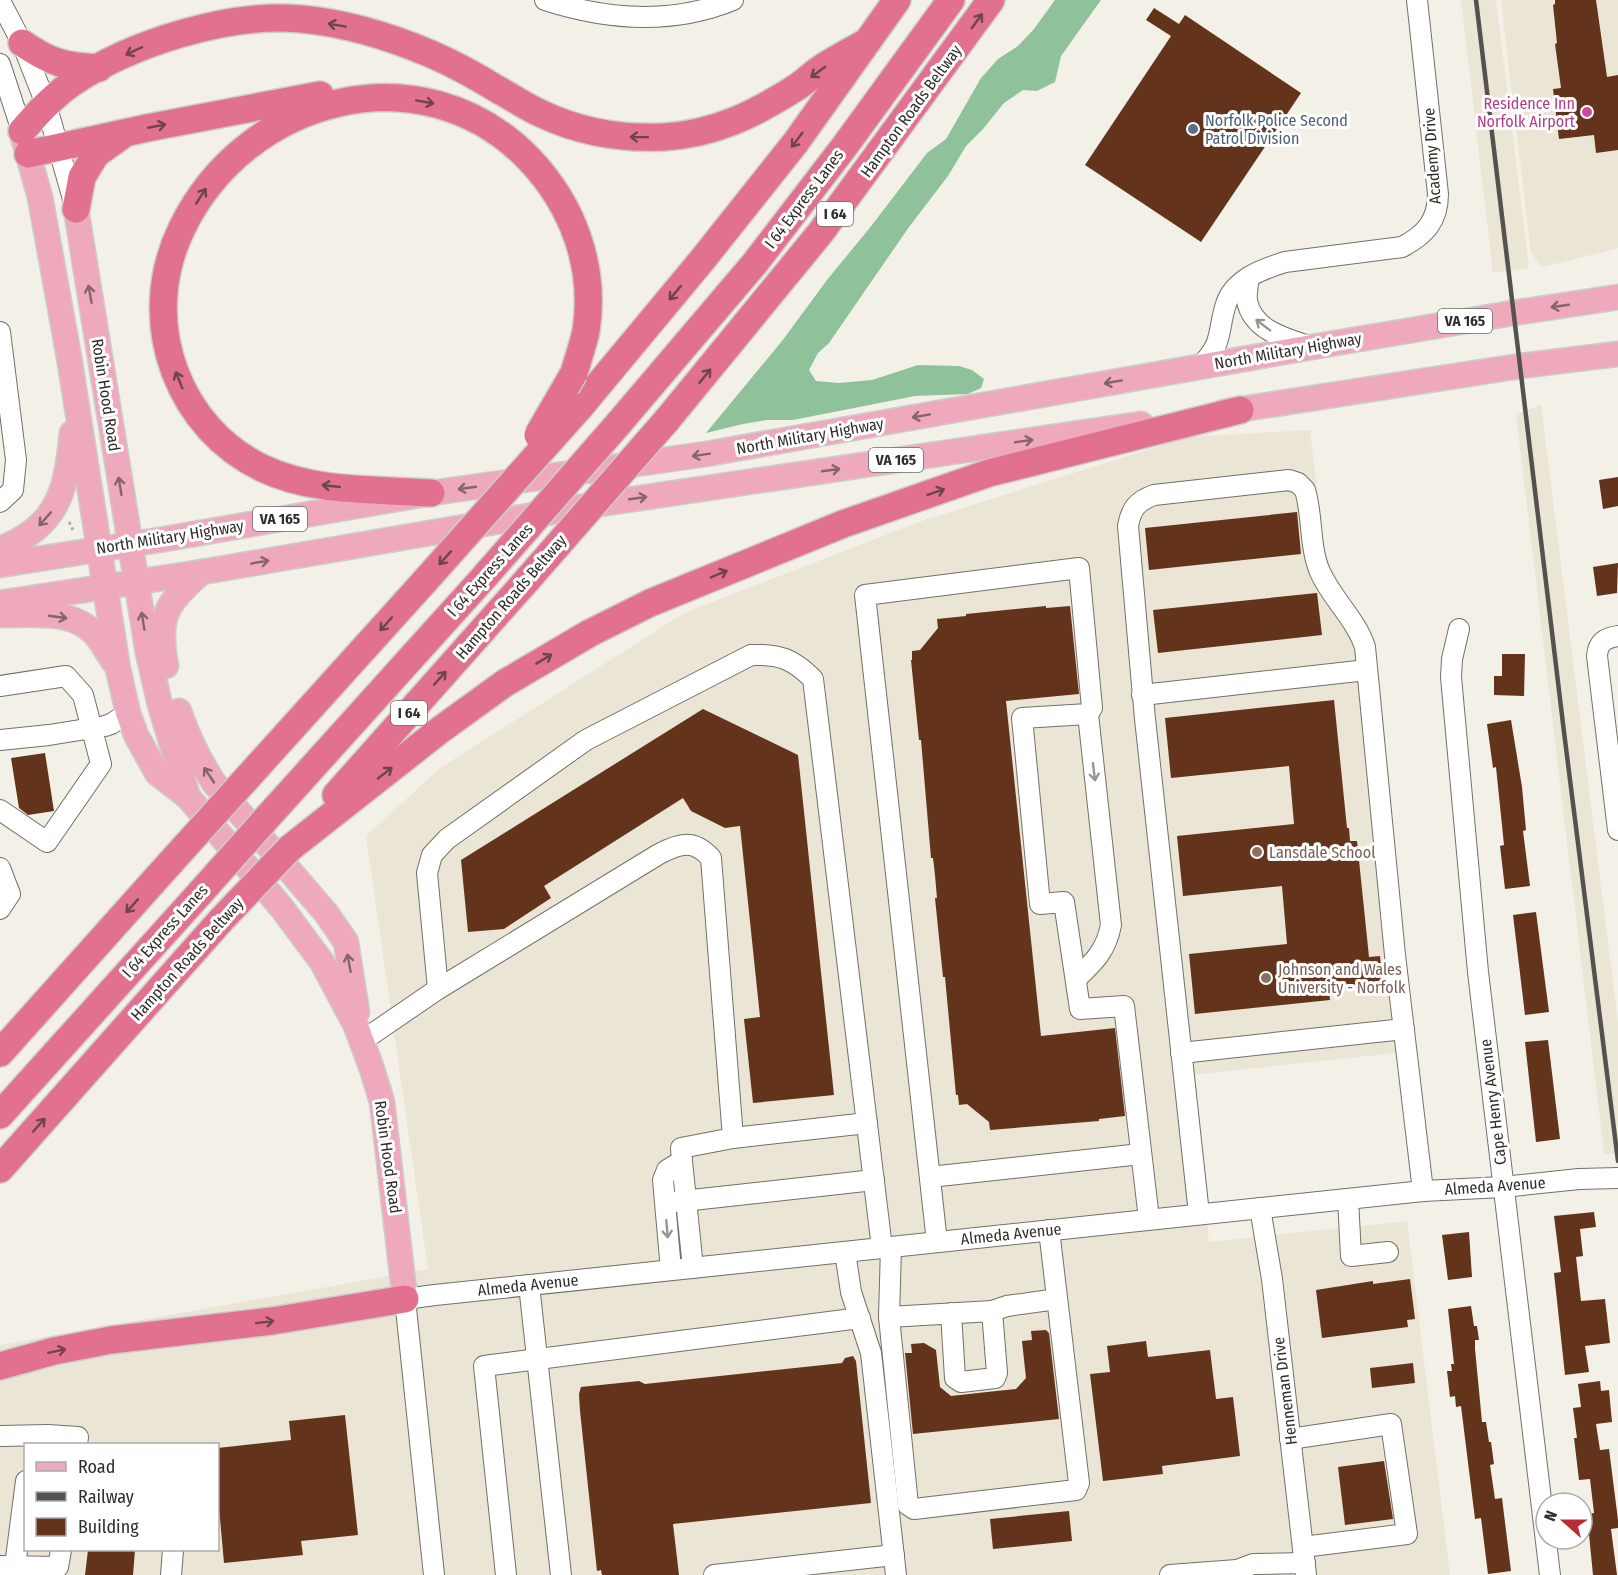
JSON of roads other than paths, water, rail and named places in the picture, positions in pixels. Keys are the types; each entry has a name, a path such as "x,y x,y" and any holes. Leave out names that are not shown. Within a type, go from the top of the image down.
{"highway":[{"path":"0,1053 580,407 703,260 789,152 897,0"},
{"name":"I 64 Express Lanes","path":"0,1115 486,575 619,423 755,263 844,147 951,0"},
{"name":"Hampton Roads Beltway","path":"0,1169 222,919 290,848 667,420 821,232 992,0"},
{"path":"389,98 367,90 351,89 59,148 25,143 46,104 72,83 99,68 143,47 209,26 256,19 300,19 342,25 404,43 476,76 540,114 568,126 620,136 664,137 697,132 735,122 759,111 799,86 823,67 868,42"},
{"path":"22,43 44,58 68,66 99,68"},
{"path":"431,493 309,483 262,468 219,439 201,420 189,402 170,358 164,330 163,303 166,275 172,249 194,207 221,169 252,143 268,131 312,110 347,101 389,98 420,100 443,105 470,115 490,126 517,147 541,171 554,189 577,233 588,282 588,304 585,332 574,373 555,408 493,504"},
{"path":"76,209 82,177 96,154 125,133"},
{"path":"290,848 440,730 505,683 590,633 658,599 843,524 989,473 1240,410"},
{"path":"0,1366 54,1351 111,1340 272,1321 405,1299"}],"main road":[{"name":"Robin Hood Road","path":"25,143 40,197 118,669 128,713 136,735 157,773 188,797 303,935 327,970 362,1041 382,1102 405,1299"},
{"name":"Robin Hood Road","path":"76,209 152,676 188,797"},
{"name":"North Military Highway","path":"0,565 431,493 706,454 1312,347 1618,297"},
{"name":"VA 165","path":"0,603 202,572 593,505 1240,410 1591,356 1618,348"},
{"path":"1591,356 1618,354"},
{"path":"0,549 16,543 41,525 54,510 64,488 76,404"},
{"path":"202,572 176,596 163,624 162,637 166,671 181,718 199,761 214,783 326,914 346,942 362,1041"},
{"path":"0,615 55,615 71,619 96,635 118,669"}],"street":[{"path":"545,0 571,9 641,18 693,13 734,0"},
{"name":"Academy Drive","path":"1199,367 1209,358 1215,346 1221,331 1226,303 1233,290 1249,277 1285,262 1402,247 1418,239 1434,219 1438,194 1417,0"},
{"name":"Robin Hood Road","path":"0,1 22,43 46,104 76,209"},
{"name":"Robin Hood Road","path":"0,64 25,143"},
{"path":"1249,277 1247,299 1252,315 1258,323 1282,336 1312,347"},
{"path":"0,332 16,459 13,490 0,502"},
{"path":"1199,1214 1142,695 1128,526 1135,506 1143,499 1154,495 1289,480 1298,483 1305,490 1314,552 1320,571 1360,633 1365,648 1423,1191"},
{"path":"937,1242 865,595 1079,568 1092,708 1088,714 1111,925 1107,943 1095,961 1076,980"},
{"name":"Cape Henry Avenue","path":"1460,629 1452,659 1451,677 1468,868 1503,1187 1550,1575"},
{"path":"1618,636 1608,637 1601,642 1597,656 1618,830"},
{"path":"438,989 427,873 432,855 447,839 586,740 751,655 773,654 798,664 813,679 874,1180 886,1247 889,1317 908,1504 914,1509 1076,1490 1079,1483 1048,1230"},
{"path":"1142,695 1367,670"},
{"path":"0,686 66,676 83,695 101,764 47,842 0,810"},
{"path":"0,740 49,735 111,724 128,713"},
{"path":"1088,714 1022,718 1040,904 1064,902 1080,1009 1124,1006 1149,1219"},
{"path":"362,1041 438,989 674,846 690,844 703,850 711,858 733,1138"},
{"path":"0,868 10,894 0,909"},
{"path":"1181,1053 1404,1029"},
{"path":"693,1268 681,1148 733,1138 867,1123"},
{"path":"930,1177 1141,1154"},
{"path":"671,1270 663,1180 667,1170 682,1161"},
{"name":"Almeda Avenue","path":"405,1299 1423,1191 1618,1178"},
{"path":"665,1204 686,1199 874,1180"},
{"path":"1348,1199 1351,1256 1388,1252"},
{"name":"Henneman Drive","path":"1260,1208 1272,1279 1305,1562"},
{"path":"714,1575 895,1565 872,1353 851,1292 845,1252"},
{"path":"529,1285 561,1575"},
{"name":"Robin Hood Road","path":"405,1299 434,1575"},
{"path":"889,1317 992,1311 1007,1306 1057,1299"},
{"path":"951,1313 955,1378 961,1382 995,1378 998,1372 992,1311"},
{"path":"506,1575 484,1366 860,1318"},
{"path":"1170,1575 1236,1572 1253,1564 1305,1562 1407,1534 1391,1424 1290,1439"},
{"path":"0,1436 31,1440 78,1437 77,1443"},
{"path":"24,1490 8,1566 60,1558"},
{"path":"171,1575 173,1551"}],"railway":[{"path":"1476,0 1618,1161"}],"place":[{"name":"Residence Inn Norfolk Airport","path":"1587,112"},
{"name":"Norfolk Police Second Patrol Division","path":"1193,129"},
{"name":"Lansdale School","path":"1257,852"},
{"name":"Johnson and Wales University - Norfolk","path":"1266,978"}]}
